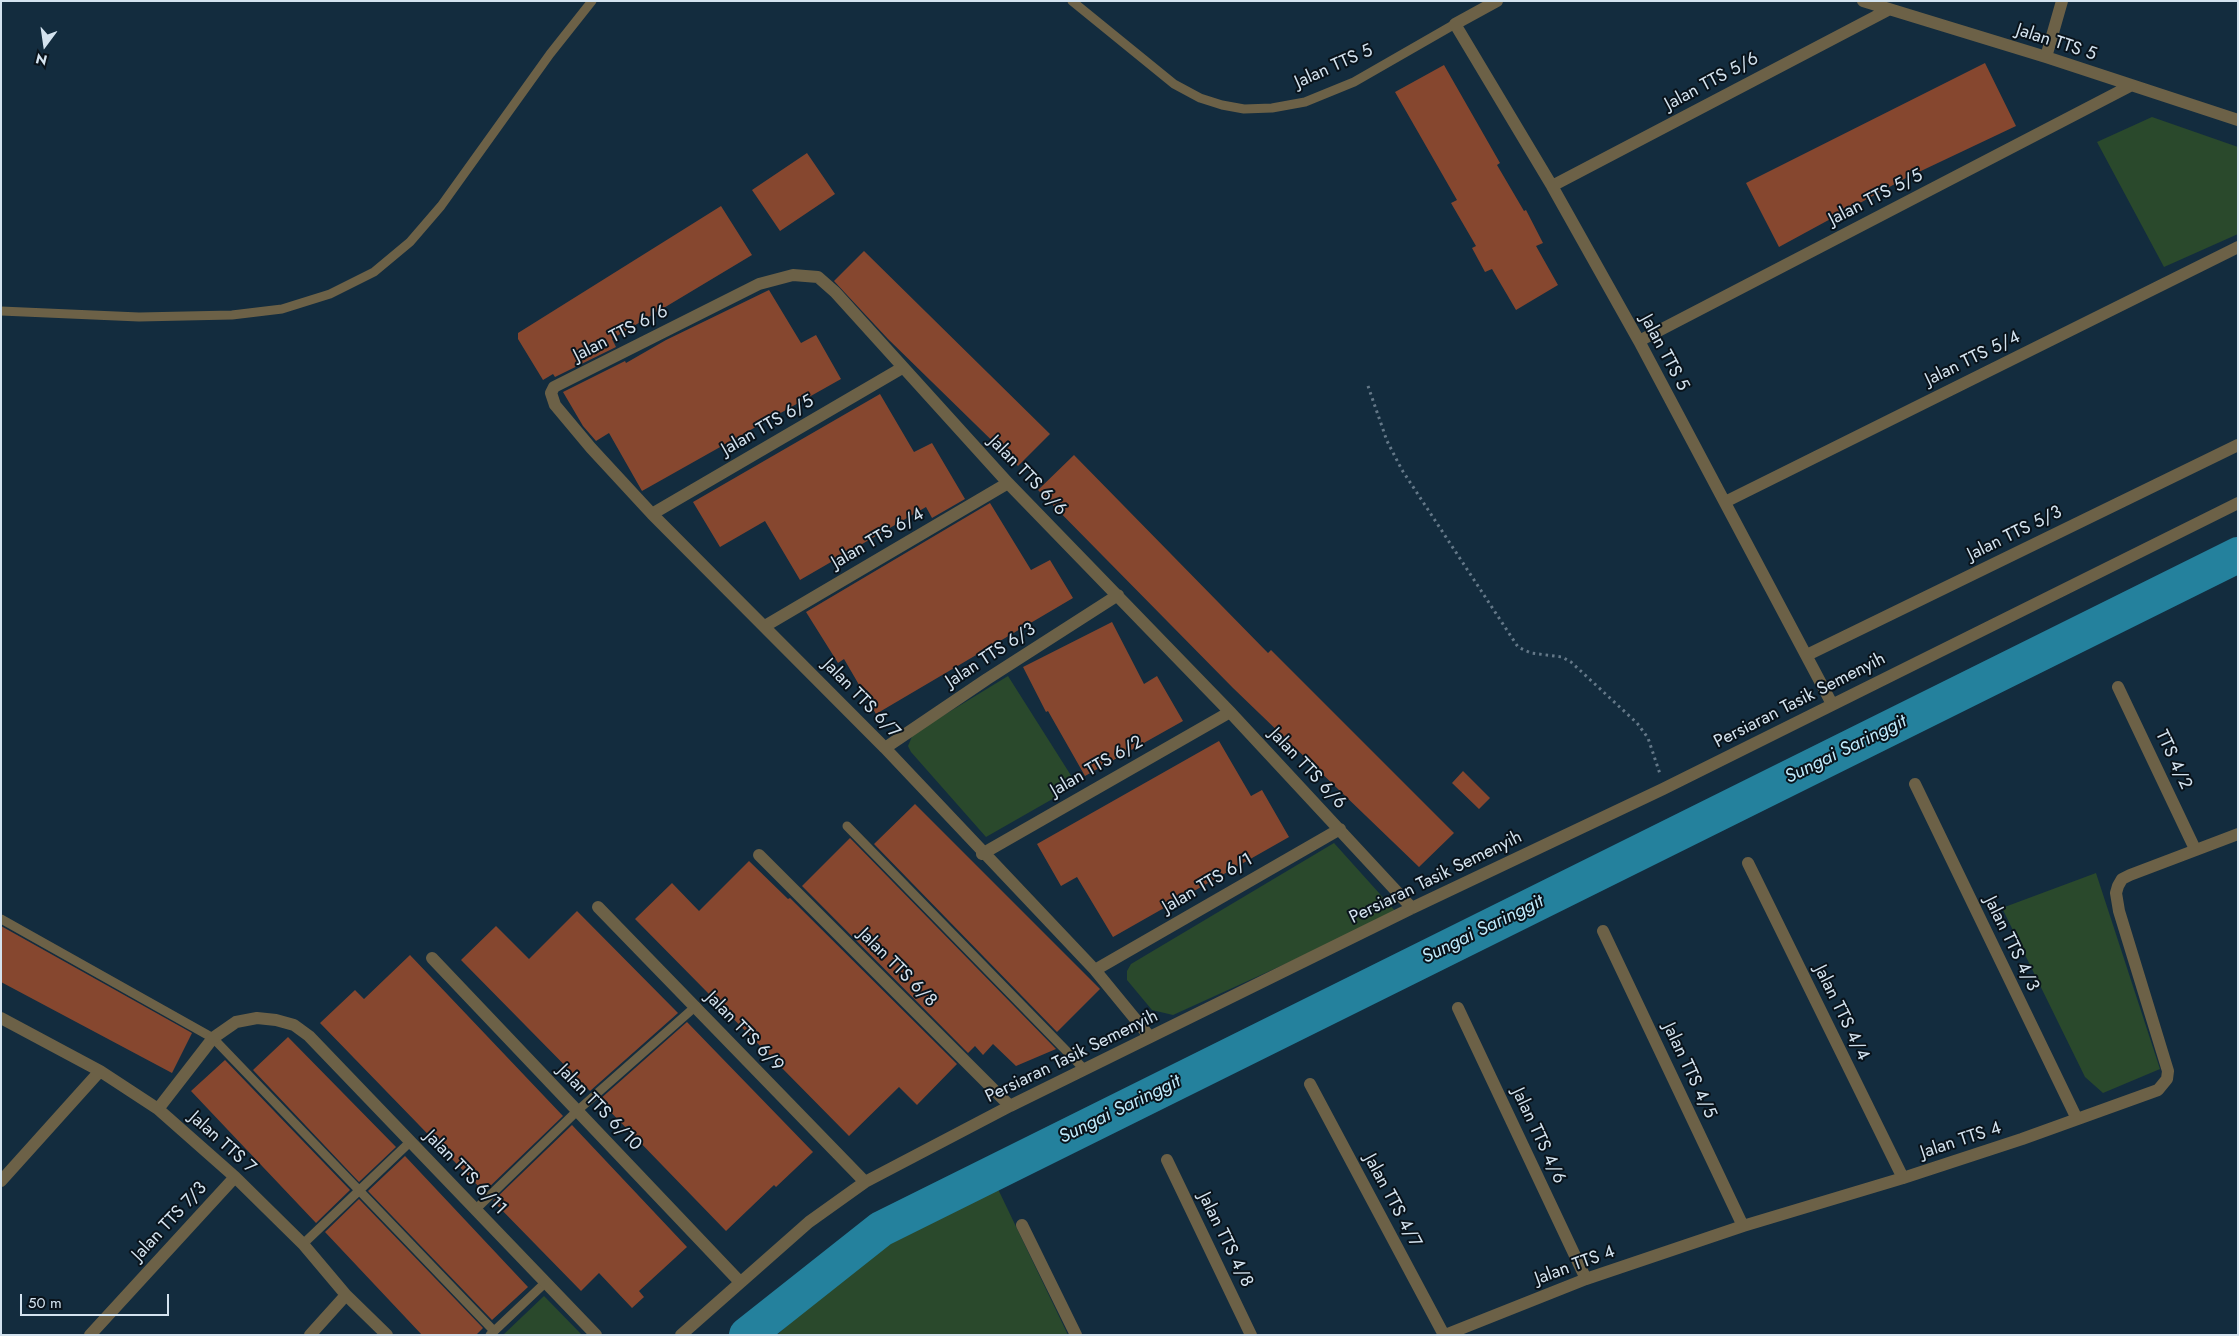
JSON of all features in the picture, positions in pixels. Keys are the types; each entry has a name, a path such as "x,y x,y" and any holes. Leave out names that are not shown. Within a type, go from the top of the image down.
{"street":[{"name":"Jalan TTS 5","path":"1497,1 1455,24 1552,186 1639,341 1832,704"},
{"name":"Jalan TTS 5","path":"1863,1 2046,57 2238,120"},
{"path":"2046,57 2062,1"},
{"name":"Jalan TTS 5/6","path":"1552,186 1888,10"},
{"name":"Jalan TTS 5/5","path":"1639,341 2130,86"},
{"name":"Jalan TTS 5/4","path":"1725,502 2238,247"},
{"name":"Jalan TTS 6/6","path":"554,387 744,291 775,278 805,274 818,277 825,282 1008,483 1230,712 1412,908"},
{"name":"Jalan TTS 6/5","path":"652,514 902,368"},
{"name":"Jalan TTS 6/7","path":"554,387 551,392 555,405 652,514 885,748 982,854 1095,970 1150,1037"},
{"name":"Jalan TTS 5/3","path":"1807,655 2238,444"},
{"name":"Jalan TTS 6/4","path":"765,626 1008,483"},
{"name":"Persiaran Tasik Semenyih","path":"681,1335 809,1222 864,1182 1010,1106 1412,908 1664,789 2238,503"},
{"name":"Jalan TTS 6/3","path":"885,748 987,679 1118,595"},
{"name":"TTS 4/2","path":"2118,687 2196,849"},
{"name":"Jalan TTS 6/2","path":"982,854 1230,712"},
{"name":"Jalan TTS 4/3","path":"1915,784 2077,1119"},
{"name":"Jalan TTS 6/1","path":"1095,970 1340,829"},
{"name":"Jalan TTS 4","path":"1444,1335 1586,1279 1743,1226 1903,1178 2136,1100 2158,1090 2167,1079 2165,1060 2119,911 2116,893 2122,879 2238,834"},
{"name":"Jalan TTS 6/8","path":"758,855 1010,1106"},
{"name":"Jalan TTS 4/4","path":"1748,863 1903,1178"},
{"name":"Jalan TTS 6/9","path":"598,907 696,1006 864,1182"},
{"name":"Jalan TTS 4/5","path":"1603,931 1743,1226"},
{"name":"Jalan TTS 6/10","path":"432,958 740,1282"},
{"name":"Jalan TTS 4/6","path":"1458,1008 1586,1279"},
{"name":"Jalan TTS 7","path":"1,1018 100,1071 158,1110 235,1177 303,1244 346,1295 387,1335"},
{"name":"Jalan TTS 6/11","path":"158,1110 213,1038 236,1022 257,1018 276,1020 294,1025 309,1036 596,1335"},
{"path":"1,1181 100,1071"},
{"name":"Jalan TTS 4/7","path":"1310,1084 1444,1335"},
{"name":"Jalan TTS 4/8","path":"1168,1160 1251,1335"},
{"name":"Jalan TTS 7/3","path":"90,1335 235,1177"},
{"path":"1022,1225 1076,1335"},
{"path":"310,1335 346,1295"}],"lane":[{"path":"1,311 139,317 232,315 282,309 330,294 374,272 410,242 441,206 550,54 592,1"},
{"name":"Jalan TTS 5","path":"1072,1 1174,84 1200,98 1244,109 1272,108 1305,102 1354,82 1455,24"},
{"path":"847,826 1085,1070"},
{"path":"1,919 213,1038 359,1190 492,1333 546,1282"},
{"path":"476,1209 577,1111 696,1006"},
{"path":"303,1244 410,1142"}],"path":[{"path":"1368,386 1387,441 1402,470 1518,647 1530,653 1562,657 1571,662 1637,723 1648,738 1664,789"}],"green space":[{"path":"2152,117 2238,147 2238,234 2164,267 2097,142"},
{"path":"1008,676 1077,785 986,837 911,752 908,746 913,734"},
{"path":"1334,843 1397,913 1173,1015 1152,1010 1127,980 1127,971 1131,964"},
{"path":"2096,873 2160,1069 2103,1093 2085,1077 2002,908"},
{"path":"997,1187 1068,1335 777,1335 866,1253"},
{"path":"544,1296 582,1335 503,1335"}],"building":[{"path":"1985,63 2016,126 1904,179 1779,247 1746,183"},
{"path":"1444,65 1500,163 1497,165 1524,211 1526,210 1543,243 1536,246 1558,285 1516,310 1492,269 1485,272 1472,248 1476,246 1451,203 1457,200 1395,92"},
{"path":"807,153 835,194 780,231 752,190"},
{"path":"721,206 752,255 612,339 616,347 555,377 553,374 543,380 518,339 518,333"},
{"path":"864,251 1050,434 1018,466 888,339 834,281"},
{"path":"769,290 801,343 816,335 841,379 642,491 609,433 596,441 583,426 563,392 625,361 626,363 666,340"},
{"path":"880,394 914,452 932,443 965,499 932,518 926,507 800,580 765,521 720,547 693,502"},
{"path":"1074,455 1268,653 1271,650 1454,833 1419,867 1233,688 1038,490"},
{"path":"990,503 1031,570 1050,560 1073,598 876,714 844,659 838,663 806,612"},
{"path":"1112,622 1144,684 1157,676 1183,721 1085,776 1048,711 1046,712 1023,667"},
{"path":"1219,741 1251,796 1262,790 1289,837 1113,937 1077,877 1061,886 1037,844"},
{"path":"1463,771 1490,798 1479,809 1452,783"},
{"path":"915,804 1100,989 1057,1032 874,844"},
{"path":"850,838 1056,1049 1016,1066 993,1044 983,1055 975,1046 968,1053 802,886"},
{"path":"749,861 788,899 790,898 957,1064 917,1105 899,1087 849,1136 635,919 672,883 699,911"},
{"path":"577,911 678,1013 590,1091 461,960 496,926 529,959"},
{"path":"1,926 192,1033 172,1073 1,982"},
{"path":"410,955 563,1116 484,1192 320,1023 355,990 364,999"},
{"path":"687,1022 813,1152 776,1187 774,1185 726,1231 599,1100"},
{"path":"288,1037 396,1147 359,1182 253,1070"},
{"path":"225,1060 350,1190 316,1223 191,1091"},
{"path":"572,1125 687,1247 639,1291 644,1297 632,1308 599,1273 581,1291 493,1201"},
{"path":"405,1156 528,1287 492,1320 368,1191"},
{"path":"359,1199 483,1328 476,1335 422,1335 325,1232"}],"waterway":[{"name":"Sungai Saringgit","path":"747,1335 881,1229 2238,555"}]}
